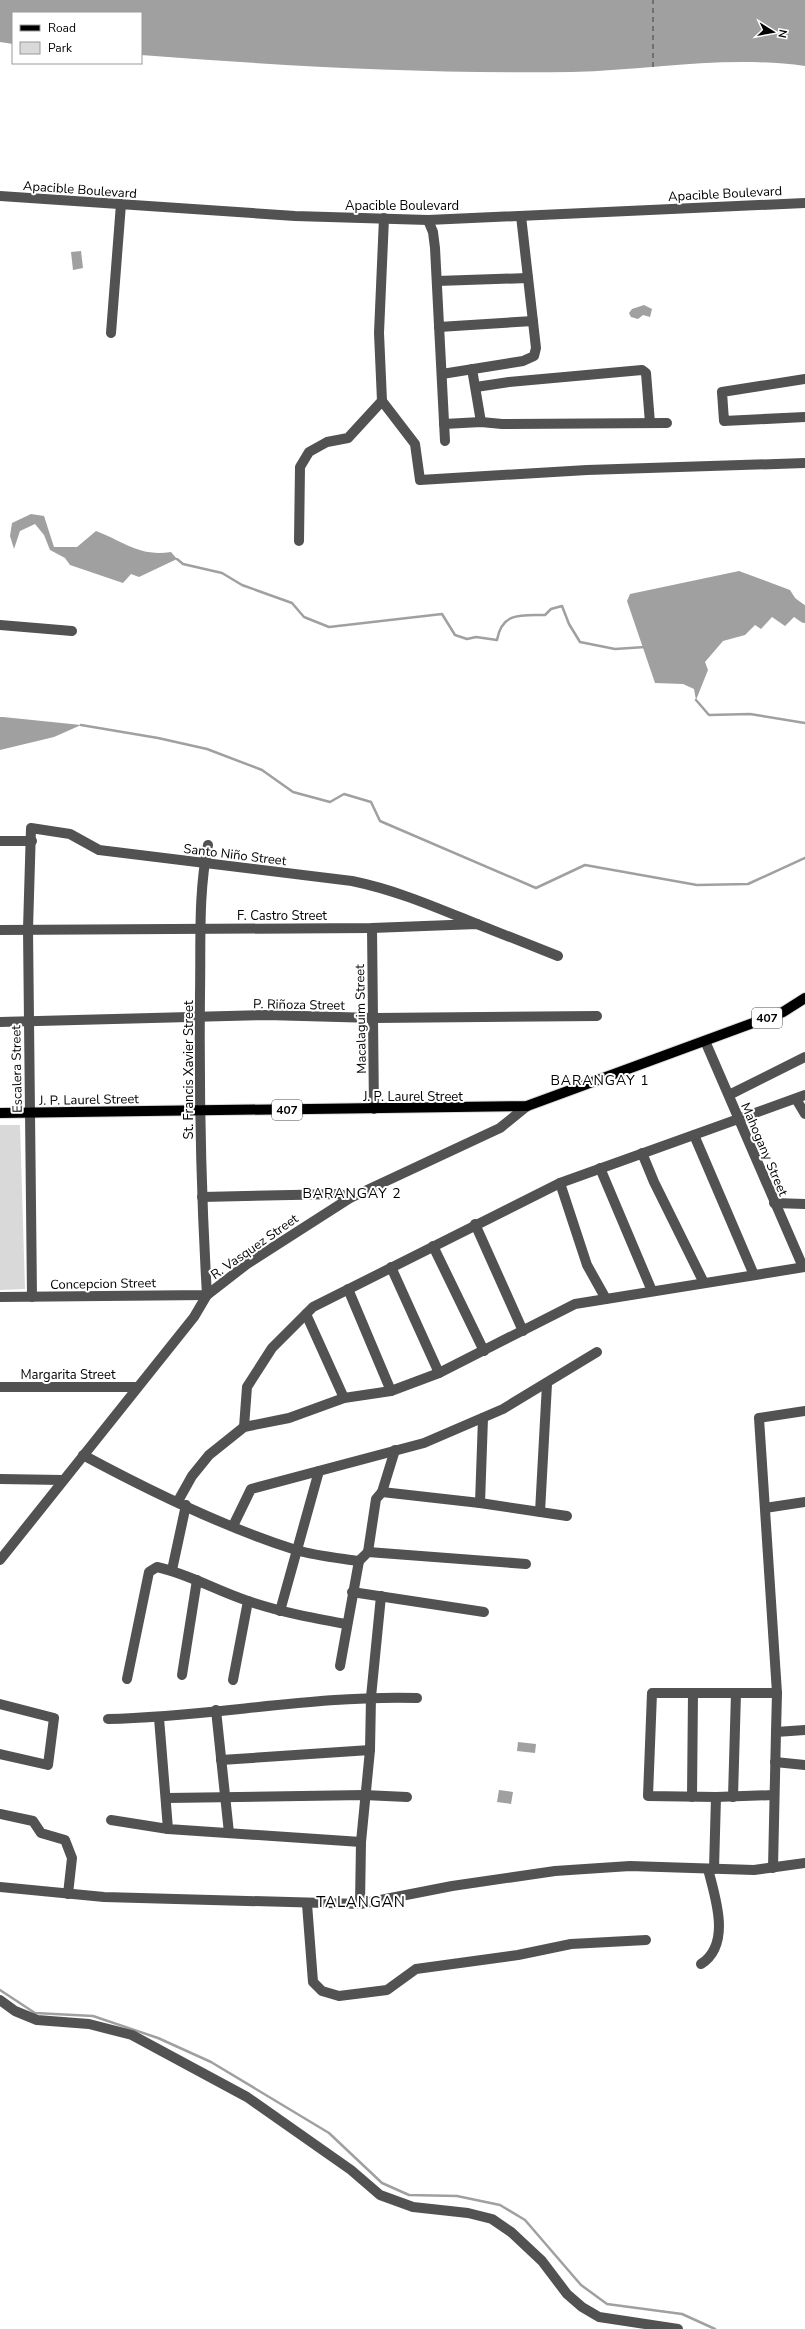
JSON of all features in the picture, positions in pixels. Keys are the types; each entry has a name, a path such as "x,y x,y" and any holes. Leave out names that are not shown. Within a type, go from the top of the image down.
{"main road":[{"name":"J. P. Laurel Street","path":"0,1113 527,1106 783,1012 805,998"}],"street":[{"name":"Apacible Boulevard","path":"0,196 294,216 428,220 805,203"},
{"path":"111,333 121,204"},
{"path":"442,374 523,361 534,356 536,348 521,216"},
{"path":"384,218 380,333 382,401 415,444 420,480 587,470 805,463"},
{"path":"428,220 433,232 437,281 445,441"},
{"path":"437,281 528,278"},
{"path":"440,328 533,321"},
{"path":"472,369 481,422"},
{"path":"476,387 509,382 642,370 646,373 650,423"},
{"path":"805,379 722,392 724,421 805,416"},
{"path":"299,541 300,467 309,452 327,442 348,438 382,401"},
{"path":"444,424 481,422 502,424 667,423"},
{"path":"0,625 72,631"},
{"name":"Santo Niño Street","path":"32,841 31,828 70,834 99,850 352,881 383,887 408,895 477,924"},
{"path":"0,841 32,841"},
{"name":"Escalera Street","path":"32,841 28,929 32,1297"},
{"name":"St. Francis Xavier Street","path":"207,1295 202,1197 200,1018 201,928 204,864 208,845"},
{"name":"F. Castro Street","path":"0,930 372,928 477,924 558,956"},
{"name":"Macalaguim Street","path":"372,928 374,1108"},
{"name":"P. Riñoza Street","path":"0,1022 28,1023 267,1015 374,1018 597,1016"},
{"name":"Mahogany Street","path":"705,1041 774,1203 804,1267"},
{"path":"733,1093 805,1057"},
{"path":"244,1426 247,1387 272,1348 313,1307 475,1224 560,1183 738,1118 801,1097 805,1114"},
{"name":"R. Vasquez Street","path":"0,1560 194,1317 207,1295 246,1264 350,1198 500,1128 527,1106"},
{"path":"694,1135 754,1275"},
{"path":"642,1153 654,1182 704,1283"},
{"path":"600,1168 652,1291"},
{"path":"560,1183 587,1265 606,1298"},
{"path":"202,1197 340,1194 350,1198"},
{"path":"774,1203 805,1204"},
{"path":"475,1224 523,1331"},
{"path":"432,1246 484,1351"},
{"path":"391,1267 439,1373"},
{"path":"172,1570 182,1503 192,1476 209,1455 244,1426 289,1418 344,1398 391,1391 439,1373 575,1304 804,1267"},
{"path":"348,1289 391,1391"},
{"name":"Concepcion Street","path":"0,1297 207,1295"},
{"path":"306,1314 344,1398"},
{"path":"233,1526 251,1488 424,1443 503,1409 547,1384 575,1364 597,1352"},
{"path":"540,1512 547,1384"},
{"name":"Margarita Street","path":"0,1387 137,1387"},
{"path":"773,1868 777,1692 759,1418 805,1411"},
{"path":"480,1503 483,1418"},
{"path":"340,1666 346,1624 359,1561 368,1552 376,1499 382,1492 395,1450"},
{"path":"83,1455 132,1481 233,1526 297,1551 359,1561"},
{"path":"280,1611 319,1470"},
{"path":"0,1480 63,1480"},
{"path":"382,1492 480,1503 567,1516"},
{"path":"765,1508 805,1502"},
{"path":"368,1552 526,1564"},
{"path":"127,1679 149,1572 157,1567 172,1570 248,1601 280,1611 346,1624"},
{"path":"182,1675 196,1580"},
{"path":"352,1592 484,1612"},
{"path":"360,1904 361,1842 364,1795 370,1750 371,1697 381,1596"},
{"path":"232,1680 248,1601"},
{"path":"774,1795 733,1797 648,1796 652,1693 777,1692"},
{"path":"692,1797 693,1693"},
{"path":"733,1797 736,1693"},
{"path":"108,1718 160,1718 216,1710 371,1697 417,1698"},
{"path":"0,1704 54,1718 48,1765 0,1754"},
{"path":"216,1710 224,1798 229,1833"},
{"path":"160,1718 167,1798 168,1829"},
{"path":"776,1732 805,1730"},
{"path":"221,1760 370,1750"},
{"path":"775,1762 805,1765"},
{"path":"167,1798 364,1795 407,1797"},
{"path":"701,1964 708,1959 718,1935 719,1912 711,1869 716,1797"},
{"path":"0,1814 33,1821 41,1833 65,1840 72,1858 68,1894"},
{"path":"111,1820 168,1829 361,1842"},
{"path":"0,1887 104,1897 307,1904 360,1904 452,1886 555,1872 630,1866 754,1870 805,1863"},
{"path":"307,1904 314,1982 322,1991 339,1996 387,1990 416,1969 518,1955 571,1944 646,1940"},
{"path":"0,2000 15,2011 37,2020 89,2024 132,2035 247,2096 351,2170 380,2195 413,2207 468,2214 492,2219 512,2232 542,2261 567,2294 582,2307 599,2316 678,2329"}],"green space":[{"path":"0,1125 20,1125 25,1289 0,1290"}],"shaded area":[{"path":"0,0 805,0 805,66 747,62 688,64 601,71 464,72 302,66 142,55 142,12 12,12 12,44 0,42"},
{"path":"81,251 83,268 73,270 71,252"},
{"path":"644,305 652,309 650,317 643,315 638,319 631,317 629,313 632,309"},
{"path":"31,514 44,516 54,547 77,547 96,531 140,550 160,553 171,552 177,559 139,577 131,574 123,583 70,565 65,558 50,550 44,535 35,524 20,531 14,549 10,536 12,523"},
{"path":"739,571 790,590 797,601 794,617 785,626 772,617 761,629 755,625 745,635 723,641 705,662 708,670 696,700 694,689 683,684 655,683 627,601 630,594"},
{"path":"0,717 81,725 54,737 0,750"},
{"path":"518,1742 536,1744 535,1753 517,1751"},
{"path":"499,1790 513,1792 511,1804 497,1802"}],"waterway":[{"path":"177,559 183,564 222,573 242,585 292,603 304,617 329,627 442,614 455,635 467,639 476,637 497,640 503,624 508,620 514,617 528,615 545,615 551,609 562,606 569,624 580,642 615,649 645,647"},
{"path":"777,595 805,615"},
{"path":"696,700 709,715 750,714 805,723"},
{"path":"81,725 158,738 207,749 262,770 293,792 330,802 344,794 371,802 380,821 536,888 585,865 697,885 748,884 805,858"},
{"path":"0,1990 35,2013 93,2016 158,2038 211,2062 329,2133 382,2183 409,2195 457,2196 500,2205 525,2220 581,2285 607,2304 682,2314 715,2329"}],"ferry route":[{"path":"653,0 653,67"}],"district":[{"name":"BARANGAY 1","path":"600,1080"},
{"name":"BARANGAY 2","path":"352,1193"},
{"name":"TALANGAN","path":"361,1902"}]}
